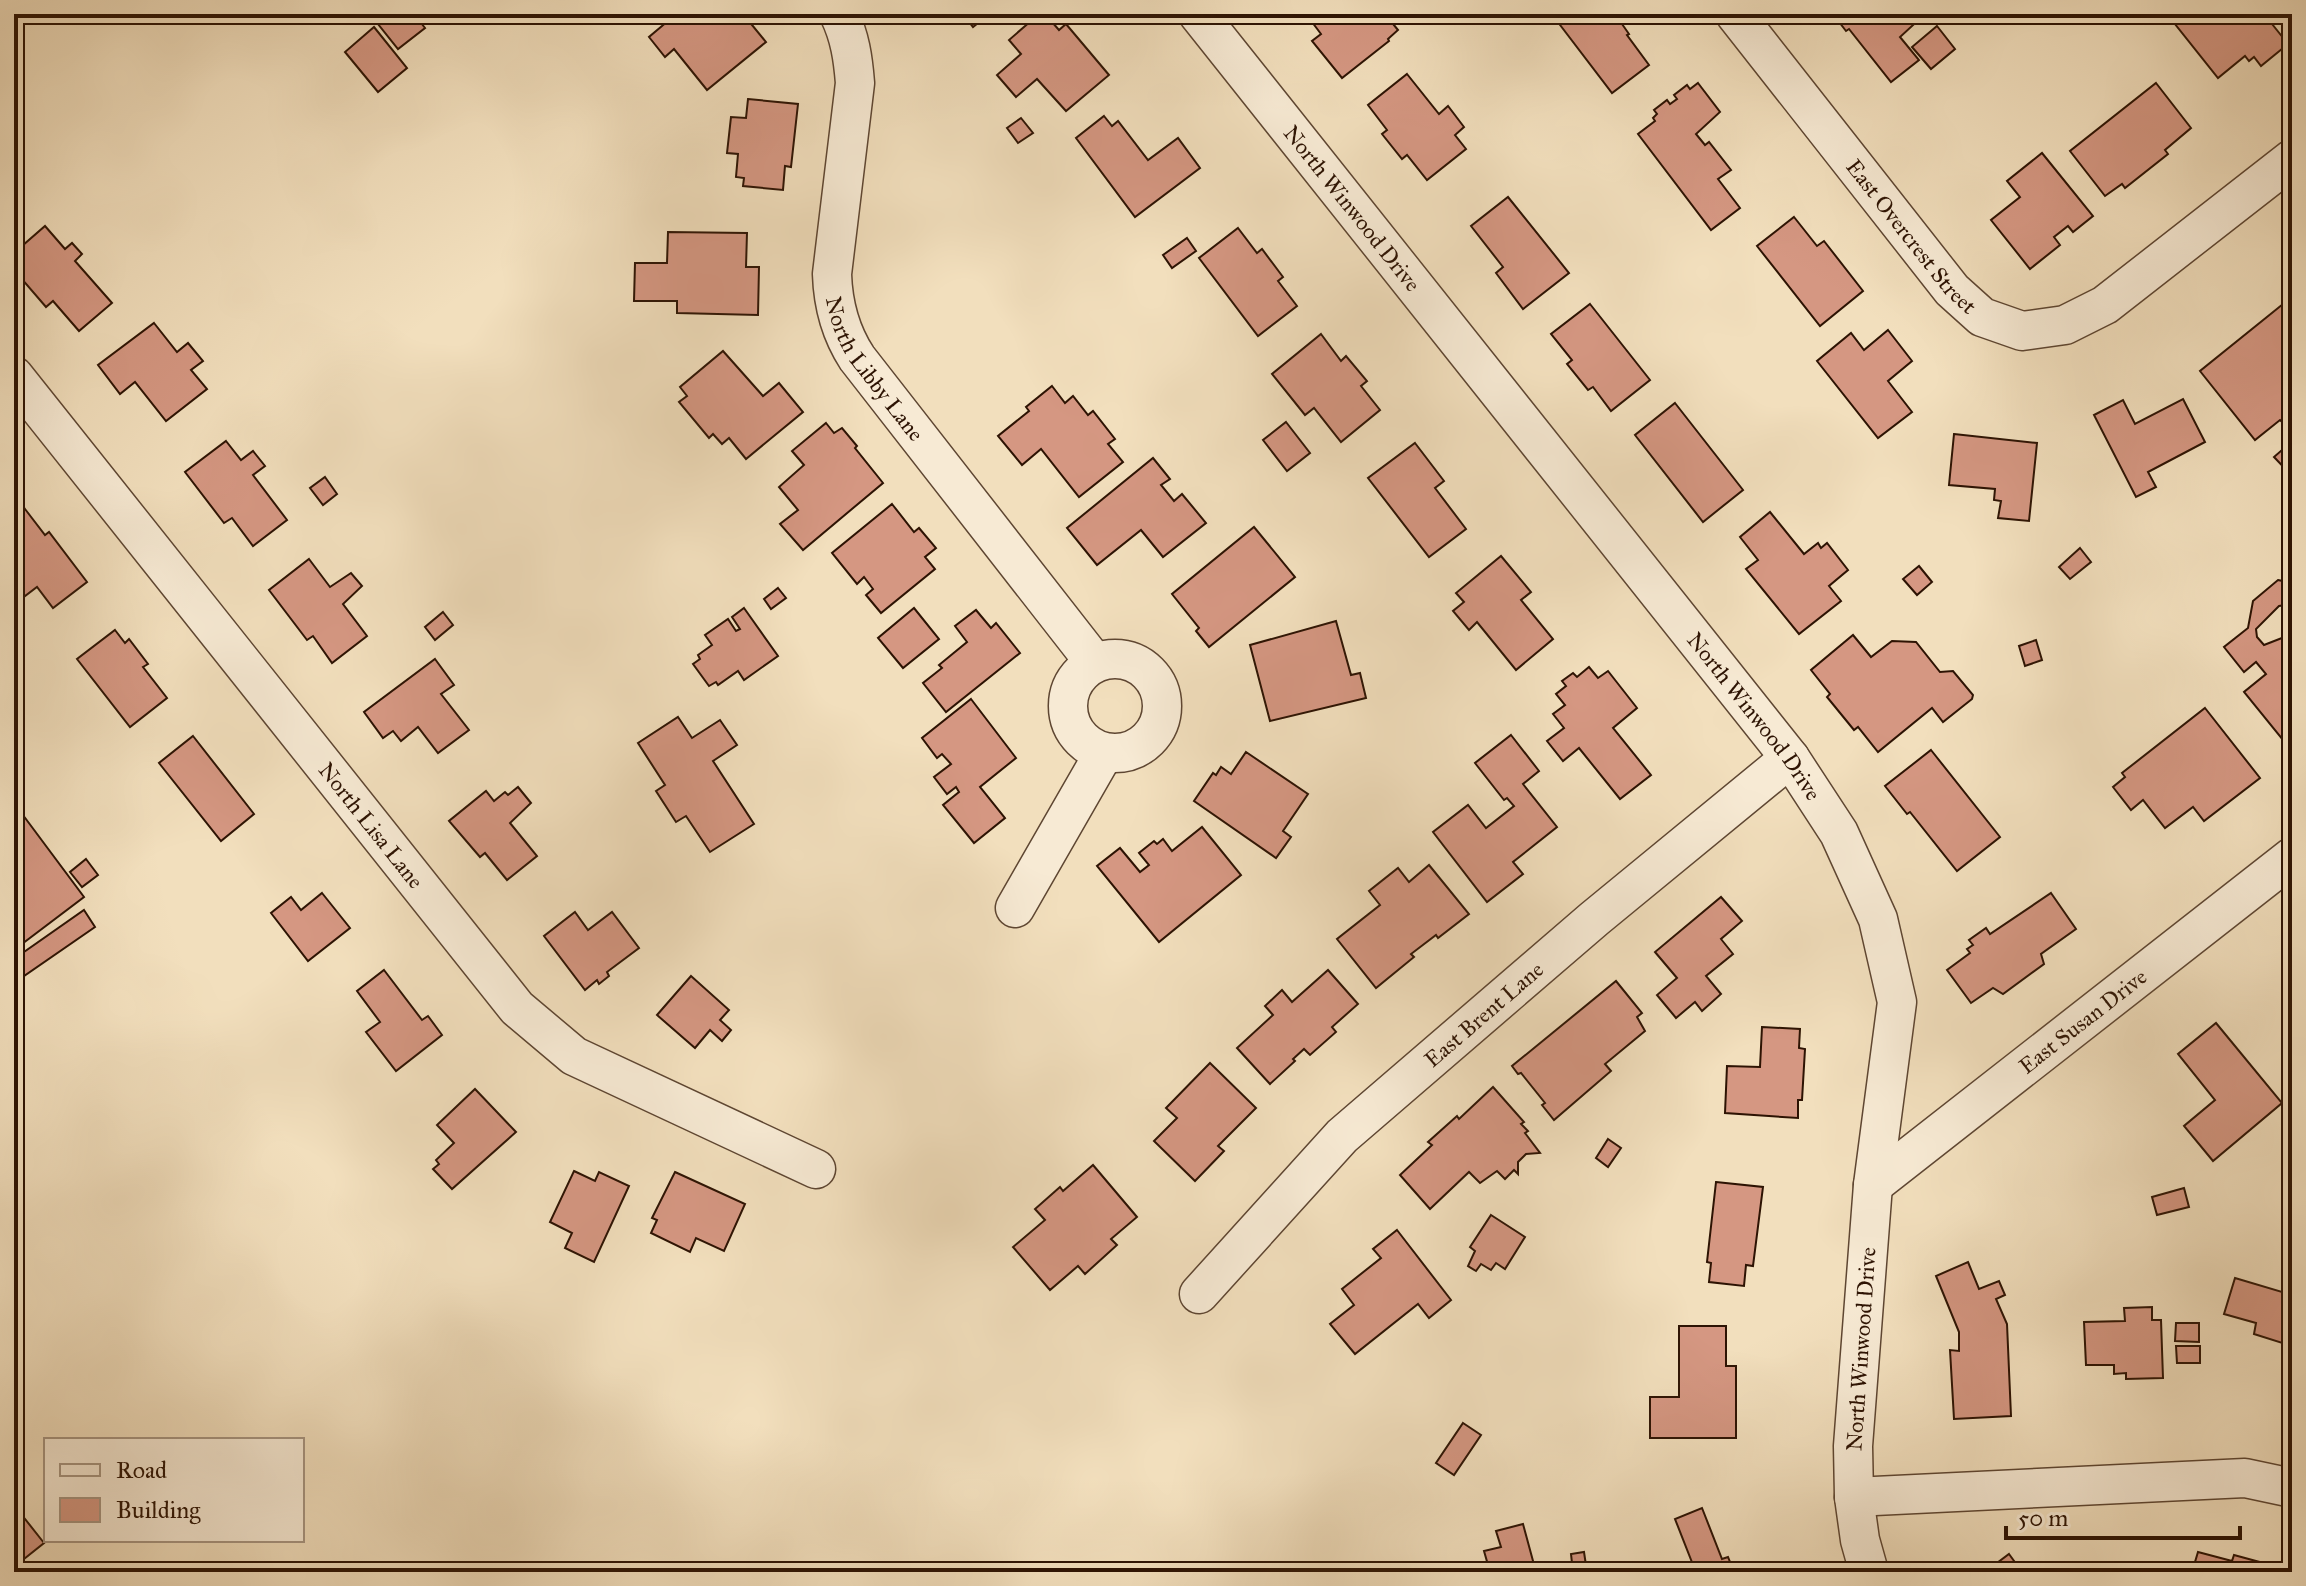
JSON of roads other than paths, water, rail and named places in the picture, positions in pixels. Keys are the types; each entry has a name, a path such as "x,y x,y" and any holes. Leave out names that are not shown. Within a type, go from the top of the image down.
{"street":[{"name":"North Libby Lane","path":"839,14 853,57 855,83 832,274 833,296 844,339 1095,663"},
{"name":"North Winwood Drive","path":"1198,14 1790,758 1839,833 1878,919 1897,1002 1873,1185 1853,1446 1854,1497 1860,1540 1869,1572"},
{"name":"East Overcrest Street","path":"1735,14 1952,290 1982,317 2022,331 2065,325 2105,305 2292,159"},
{"name":"North Lisa Lane","path":"14,376 517,1008 574,1056 816,1169"},
{"path":"1110,659 1139,665 1150,674 1158,687 1162,701 1156,730 1134,750 1120,754 1104,753 1079,738 1071,726 1067,711 1068,696 1083,671 1095,663 1110,659"},
{"path":"1015,908 1104,753"},
{"name":"East Brent Lane","path":"1199,1294 1342,1136 1594,919 1790,758"},
{"name":"East Susan Drive","path":"1873,1185 2292,857"},
{"path":"1854,1497 2245,1478 2292,1488"}]}
